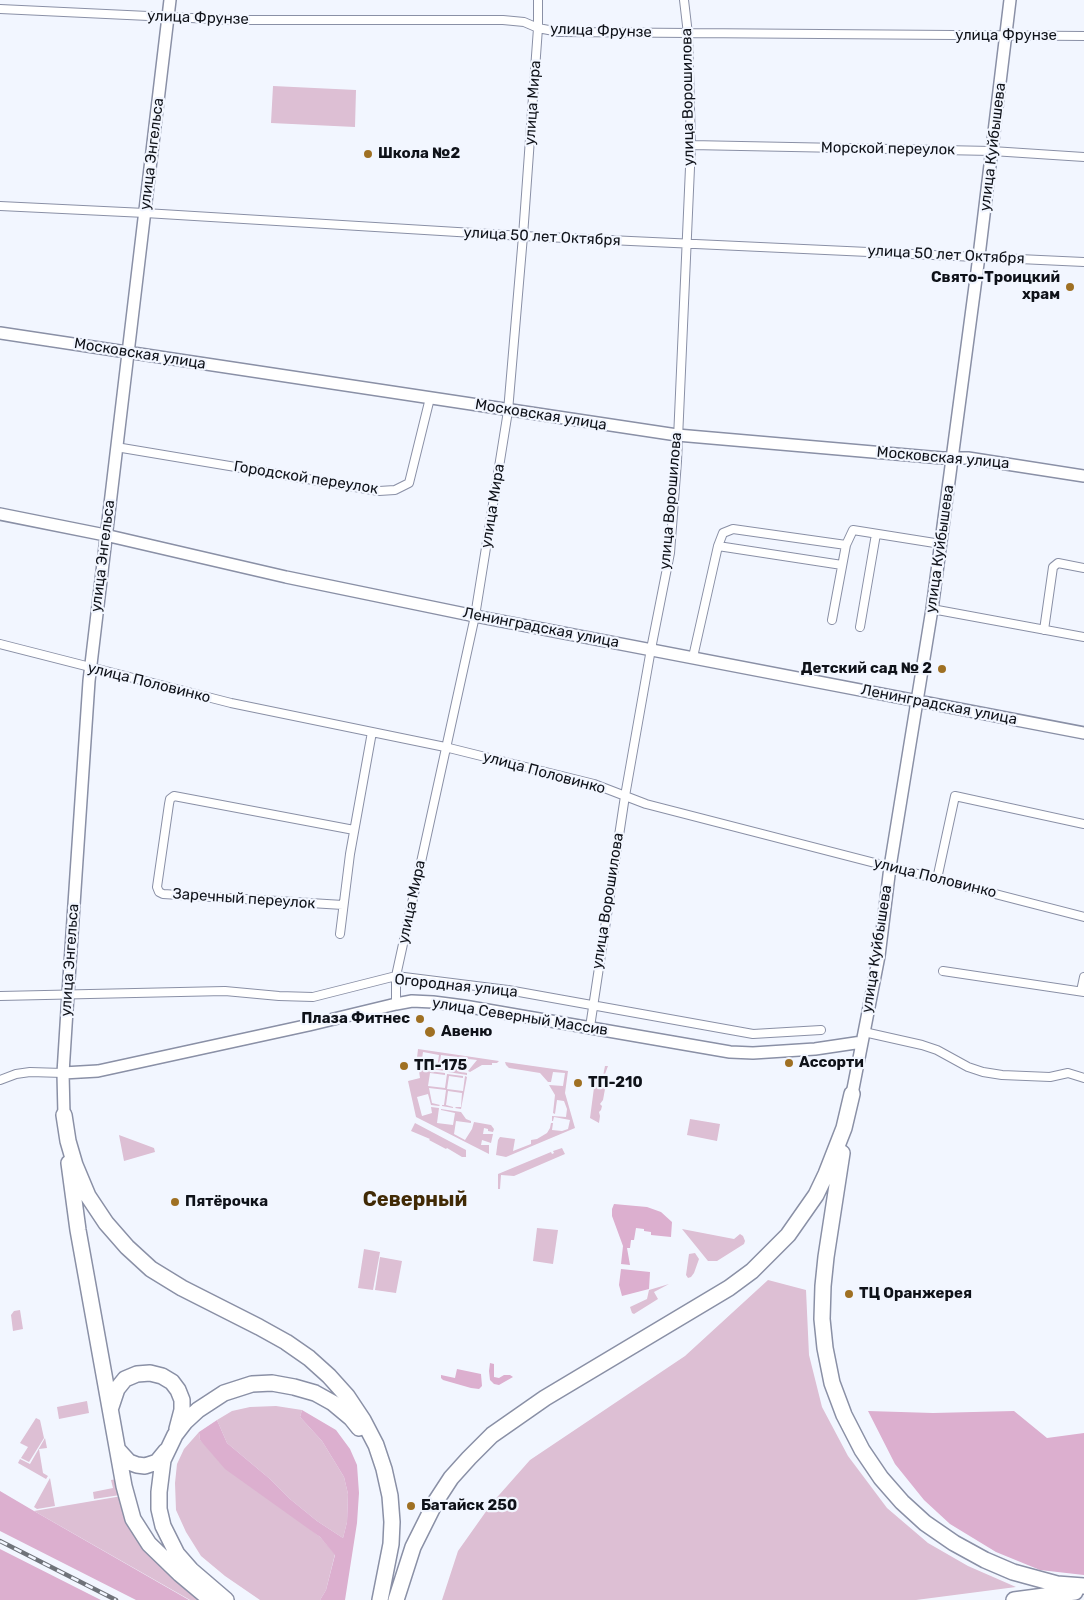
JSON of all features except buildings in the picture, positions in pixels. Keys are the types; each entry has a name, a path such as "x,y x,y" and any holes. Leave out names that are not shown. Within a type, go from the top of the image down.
{"highway":[{"path":"852,1094 826,1257 822,1319 832,1384 844,1415 862,1450 881,1478 902,1502 925,1523 962,1548 1013,1572 1057,1584 1084,1586"},
{"path":"396,1600 413,1547 436,1501 451,1478 492,1435 545,1398 729,1288 758,1265 788,1236 816,1195 826,1174 844,1128 852,1094"},
{"path":"64,1114 78,1230 124,1486 133,1519 149,1544 211,1600"},
{"path":"64,1114 68,1141 75,1165 88,1196 106,1223 127,1248 151,1269 182,1288 258,1326 309,1358 347,1396 363,1420 376,1445 384,1468 390,1496 392,1522 388,1560 380,1600"},
{"path":"111,1409 117,1389 126,1379 137,1374 150,1373 162,1376 172,1382 178,1390 182,1400 182,1410 160,1476 160,1509 163,1526 177,1554 191,1570 226,1600"},
{"path":"119,1451 129,1462 137,1465 145,1466 157,1462 185,1422 214,1399 232,1390 252,1384 272,1383 294,1387 315,1393 333,1403 351,1418 365,1434 383,1475 390,1500 392,1522"},
{"path":"1014,1600 1084,1591"}],"street":[{"name":"улица Энгельса","path":"64,1114 63,1073 90,667 170,0"},
{"name":"улица Мира","path":"396,1004 396,976 475,616 508,411 523,236 538,28 538,0"},
{"name":"улица Ворошилова","path":"590,1027 625,796 670,553 677,461 691,145 688,34 684,0"},
{"name":"улица Куйбышева","path":"852,1094 878,956 890,867 932,609 980,256 1010,0"},
{"name":"улица Фрунзе","path":"0,9 233,20 503,20 524,22 538,28 559,32 1084,36"},
{"name":"Морской переулок","path":"691,145 992,151 1084,157"},
{"name":"улица 50 лет Октября","path":"0,206 523,236 1084,262"},
{"name":"Московская улица","path":"0,333 677,435 942,458 968,458 1084,476"},
{"name":"Городской переулок","path":"116,447 379,491 395,490 409,483 430,398"},
{"name":"Ленинградская улица","path":"0,514 105,535 286,577 475,616 1084,734"},
{"path":"693,657 718,546 723,533 733,529 846,545"},
{"path":"832,620 846,545 853,530 941,544"},
{"path":"860,627 876,534"},
{"path":"718,546 842,566"},
{"path":"1044,630 1053,567 1058,563 1084,568"},
{"path":"932,609 1084,637"},
{"name":"улица Половинко","path":"0,644 231,703 445,747 594,784 646,804 1084,917"},
{"path":"340,934 354,830 372,732"},
{"name":"Заречный переулок","path":"343,905 164,894 159,892 158,887 169,804 170,799 174,796 354,830"},
{"path":"937,879 955,796 1084,824"},
{"path":"943,971 1083,992 1084,977"},
{"name":"Огородная улица","path":"0,996 225,991 312,997 396,976 508,990 753,1034 821,1030"},
{"name":"улица Северный Массив","path":"63,1073 98,1071 412,1001 433,1002 590,1027 704,1048 754,1053 815,1049 863,1037"},
{"path":"863,1037 922,1045 983,1072 1002,1075 1050,1077 1068,1073 1084,1078"},
{"path":"0,1080 16,1074 30,1072 63,1073"}],"shaded area":[{"path":"273,86 356,90 355,127 271,123"},
{"path":"418,1049 499,1061 492,1063 492,1065 482,1065 470,1072 468,1071 477,1060 459,1058 457,1071 467,1073 467,1075 448,1072 449,1070 455,1071 457,1057 441,1055 439,1068 446,1071 430,1069 431,1067 437,1068 439,1055 423,1052 421,1066 428,1067 428,1071 445,1073 445,1075 430,1073 428,1086 445,1088 447,1074 463,1076 463,1078 449,1076 447,1089 463,1091 465,1076 467,1077 461,1109 455,1108 461,1107 462,1093 448,1091 446,1105 453,1108 442,1106 444,1105 446,1090 429,1088 432,1103 439,1106 431,1105 428,1094 417,1097 422,1116 432,1113 431,1107 439,1108 437,1123 453,1125 455,1113 441,1109 461,1112 471,1123 456,1121 454,1134 465,1140 474,1122 491,1125 494,1129 493,1132 484,1128 483,1134 493,1134 491,1143 482,1140 481,1145 489,1145 489,1154 416,1117 408,1081 420,1078 417,1058"},
{"path":"505,1062 568,1071 565,1093 575,1128 506,1157 496,1155 500,1137 515,1139 513,1151 531,1144 531,1140 547,1133 551,1123 553,1123 552,1130 562,1131 568,1129 570,1120 554,1117 552,1121 552,1116 566,1117 567,1109 564,1101 557,1100 555,1114 553,1113 555,1095 549,1085 563,1086 565,1073 553,1072 551,1082 548,1082 540,1073 509,1068"},
{"path":"605,1066 608,1066 605,1074 606,1083 603,1087 605,1089 603,1100 600,1104 602,1106 599,1112 599,1123 590,1118 595,1080 603,1076"},
{"path":"690,1119 720,1124 717,1141 687,1135"},
{"path":"415,1123 466,1150 466,1157 462,1157 430,1139 411,1131"},
{"path":"119,1135 154,1148 155,1152 124,1161"},
{"path":"562,1148 565,1154 514,1176 501,1175 500,1189 498,1189 498,1174 551,1152 552,1154 554,1153 553,1151"},
{"path":"614,1204 647,1207 661,1212 672,1222 671,1237 651,1235 651,1232 636,1228 634,1240 631,1240 630,1248 627,1248 630,1265 621,1264 623,1246 612,1216"},
{"path":"537,1228 558,1230 553,1264 533,1261"},
{"path":"682,1229 734,1239 740,1234 745,1241 744,1244 717,1261 708,1261"},
{"path":"364,1249 380,1252 373,1290 358,1288"},
{"path":"695,1253 699,1259 694,1273 688,1278 686,1275 689,1254"},
{"path":"380,1257 402,1261 396,1293 375,1290"},
{"path":"621,1269 650,1272 649,1289 622,1296 619,1285"},
{"path":"768,1280 806,1290 809,1355 822,1407 848,1456 887,1508 928,1543 968,1566 1016,1587 916,1600 442,1600 458,1551 492,1503 530,1460 685,1356"},
{"path":"669,1284 654,1292 658,1299 634,1314 632,1313 630,1307 647,1299 649,1290"},
{"path":"20,1310 23,1329 13,1331 11,1315 14,1311"},
{"path":"490,1363 494,1364 494,1377 499,1378 504,1375 510,1375 513,1377 499,1385 494,1384 490,1380"},
{"path":"457,1369 481,1374 482,1386 479,1389 471,1388 441,1378 441,1375 455,1378"},
{"path":"87,1401 89,1413 59,1419 57,1407"},
{"path":"276,1406 302,1410 300,1417 322,1441 344,1477 348,1494 347,1522 343,1538 317,1521 290,1499 270,1479 227,1443 217,1420 232,1411 250,1407"},
{"path":"302,1410 336,1430 350,1449 357,1465 359,1493 357,1523 345,1600 320,1600 326,1590 335,1555 320,1537 225,1469 200,1440 199,1432 217,1420 227,1443 270,1479 290,1499 317,1521 343,1538 347,1522 348,1494 344,1477 322,1441 300,1417"},
{"path":"868,1411 933,1413 1014,1411 1047,1438 1084,1433 1084,1575 1040,1570 996,1552 950,1524 924,1500 895,1464"},
{"path":"36,1418 40,1420 44,1438 29,1462 21,1458 28,1447 20,1443"},
{"path":"199,1432 200,1440 320,1537 335,1554 326,1590 320,1600 260,1600 225,1576 201,1556 186,1532 176,1510 175,1483 177,1464 184,1449"},
{"path":"45,1438 47,1448 39,1449 43,1473 48,1476 46,1479 18,1463 20,1459 30,1464"},
{"path":"50,1478 55,1506 37,1509 34,1507"},
{"path":"117,1479 120,1495 94,1499 93,1492 113,1488 111,1480"},
{"path":"0,1491 189,1600 136,1600 0,1531"},
{"path":"122,1496 128,1520 205,1600 190,1600 34,1511"},
{"path":"0,1549 87,1593 101,1600 0,1600"}],"railway":[{"path":"0,1541 116,1600"}],"place":[{"name":"Школа №2","path":"368,154"},
{"name":"Свято-Троицкий храм","path":"1070,287"},
{"name":"Детский сад № 2","path":"942,669"},
{"name":"Плаза Фитнес","path":"420,1019"},
{"name":"Авеню","path":"430,1032"},
{"name":"Ассорти","path":"789,1063"},
{"name":"ТП-175","path":"404,1066"},
{"name":"ТП-210","path":"578,1083"},
{"name":"Пятёрочка","path":"175,1202"},
{"name":"ТЦ Оранжерея","path":"849,1294"},
{"name":"Батайск 250","path":"411,1506"}],"district":[{"name":"Северный","path":"415,1200"}]}
